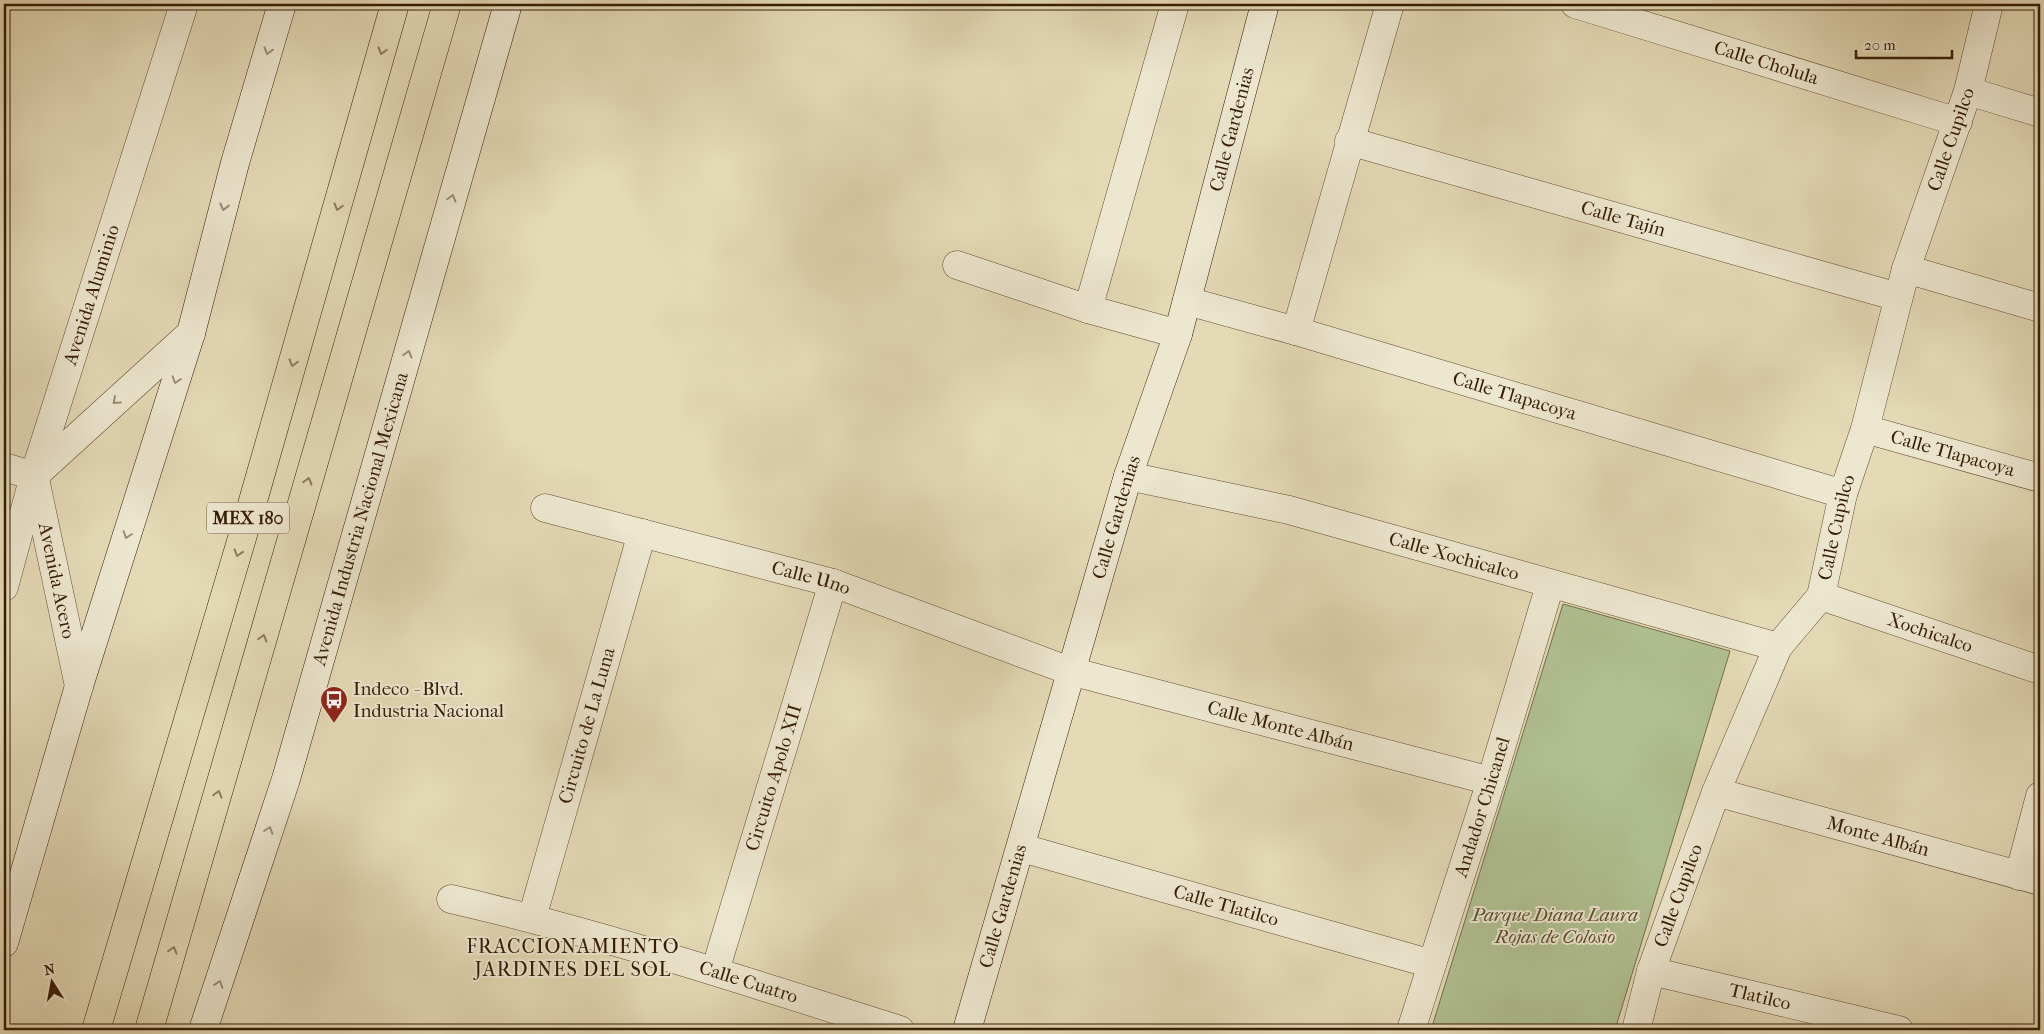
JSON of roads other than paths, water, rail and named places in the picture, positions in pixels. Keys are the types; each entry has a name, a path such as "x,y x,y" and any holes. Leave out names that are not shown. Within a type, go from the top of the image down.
{"highway":[{"name":"MEX 180","path":"96,1030 253,500 396,4"},
{"name":"MEX 180","path":"149,1030 447,4"}],"street":[{"name":"Avenida Aluminio","path":"4,587 34,476 184,4"},
{"path":"4,943 78,686 191,333 235,163 282,4"},
{"name":"Avenida Industria Nacional Mexicana","path":"204,1030 286,779 508,4"},
{"path":"1088,309 1175,4"},
{"name":"Calle Gardenias","path":"966,1030 1022,848 1070,671 1128,476 1178,334 1265,4"},
{"path":"1296,331 1349,141 1390,4"},
{"name":"Calle Cholula","path":"1575,4 1958,122"},
{"name":"Calle Cupilco","path":"1636,1030 1651,971 1716,792 1778,647 1821,596 1843,494 1865,430 1898,297 1968,91 1989,4"},
{"path":"1968,91 2040,113"},
{"name":"Calle Tajín","path":"1349,141 1898,297"},
{"path":"957,265 1088,309 1178,334"},
{"path":"1906,269 2040,308"},
{"name":"Calle Tlapacoya","path":"1186,301 1296,331 1843,494"},
{"path":"4,467 34,476 191,333"},
{"name":"Calle Tlapacoya","path":"1865,430 2040,478"},
{"name":"Avenida Acero","path":"34,476 78,686"},
{"name":"Calle Xochicalco","path":"1128,476 1289,510 1778,647"},
{"name":"Calle Uno","path":"545,508 833,583 1070,671"},
{"name":"Circuito de La Luna","path":"532,918 642,533"},
{"name":"Circuito Apolo XII","path":"715,972 833,583"},
{"name":"Andador Chicanel","path":"1411,1030 1491,781 1550,584"},
{"name":"Xochicalco","path":"1821,596 2040,670"},
{"name":"Calle Monte Albán","path":"1070,671 1491,781"},
{"name":"Monte Albán","path":"1716,792 2030,878"},
{"path":"2030,878 2040,796"},
{"name":"Calle Tlatilco","path":"1022,848 1432,964"},
{"name":"Calle Cuatro","path":"451,899 532,918 715,972 900,1030"},
{"name":"Tlatilco","path":"1651,971 1899,1030"}],"place":[{"name":"Indeco - Blvd. Industria Nacional","path":"334,724"}],"district":[{"name":"FRACCIONAMIENTO JARDINES DEL SOL","path":"573,958"}],"park label":[{"name":"Parque Diana Laura Rojas de Colosio","path":"1555,926"}]}
